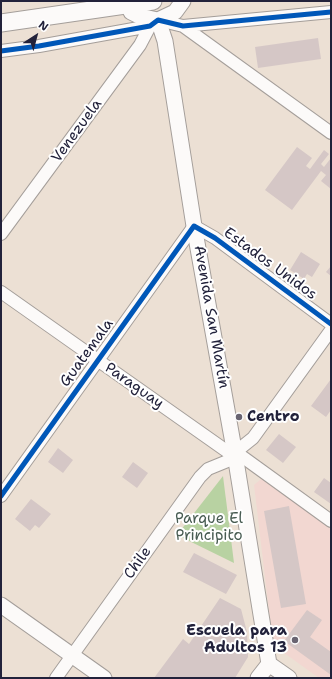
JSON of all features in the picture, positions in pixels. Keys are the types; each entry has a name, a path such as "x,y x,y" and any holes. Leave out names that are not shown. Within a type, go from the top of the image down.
{"highway":[{"path":"1,23 127,3 153,1"}],"main road":[{"path":"127,3 131,12 154,23 175,12 183,1"},
{"name":"Avenida San Martín","path":"154,23 165,41 194,226 269,664"},
{"path":"1,606 104,678"},
{"path":"258,678 269,664 289,678"}],"street":[{"path":"1,51 39,46 154,23 183,26 331,12"},
{"name":"Venezuela","path":"1,234 140,45 154,23"},
{"path":"183,26 331,133"},
{"name":"Estados Unidos","path":"194,226 214,238 331,324"},
{"name":"Guatemala","path":"1,496 96,360 194,226"},
{"name":"Paraguay","path":"1,292 96,360 331,521"},
{"name":"Chile","path":"56,678 200,477 208,469 234,454 253,438 331,330"}],"shaded area":[{"path":"261,479 270,482 331,524 331,678 319,678 273,645 254,485"}],"green space":[{"name":"Parque El Principito","path":"223,476 234,563 177,535"}],"building":[{"path":"318,38 321,59 258,68 255,47"},
{"path":"297,147 312,158 306,166 310,169 324,150 329,154 321,164 324,167 331,158 331,189 321,181 326,175 321,171 292,210 265,190"},
{"path":"301,252 320,264 312,277 307,274 304,279 290,270"},
{"path":"331,266 331,276 326,272"},
{"path":"331,379 331,410 326,417 311,406"},
{"path":"279,434 296,447 283,463 266,450"},
{"path":"58,448 73,460 63,473 48,462"},
{"path":"133,462 148,473 137,488 122,477"},
{"path":"324,478 331,483 331,504 314,492"},
{"path":"31,499 51,514 39,528 35,525 30,531 15,519"},
{"path":"289,506 306,604 281,608 264,511"},
{"path":"194,553 237,575 226,594 183,572"},
{"path":"220,598 241,609 247,632 248,657 235,678 154,678 183,639 189,644"},
{"path":"307,610 322,620 310,637 331,652 331,675 284,641"}],"cycle path":[{"path":"1,51 39,46 150,26 158,20 183,26 331,12"},
{"path":"1,496 194,226 215,238 331,324"}],"place":[{"name":"Centro","path":"239,417"},
{"name":"Escuela para Adultos 13","path":"295,640"}]}
